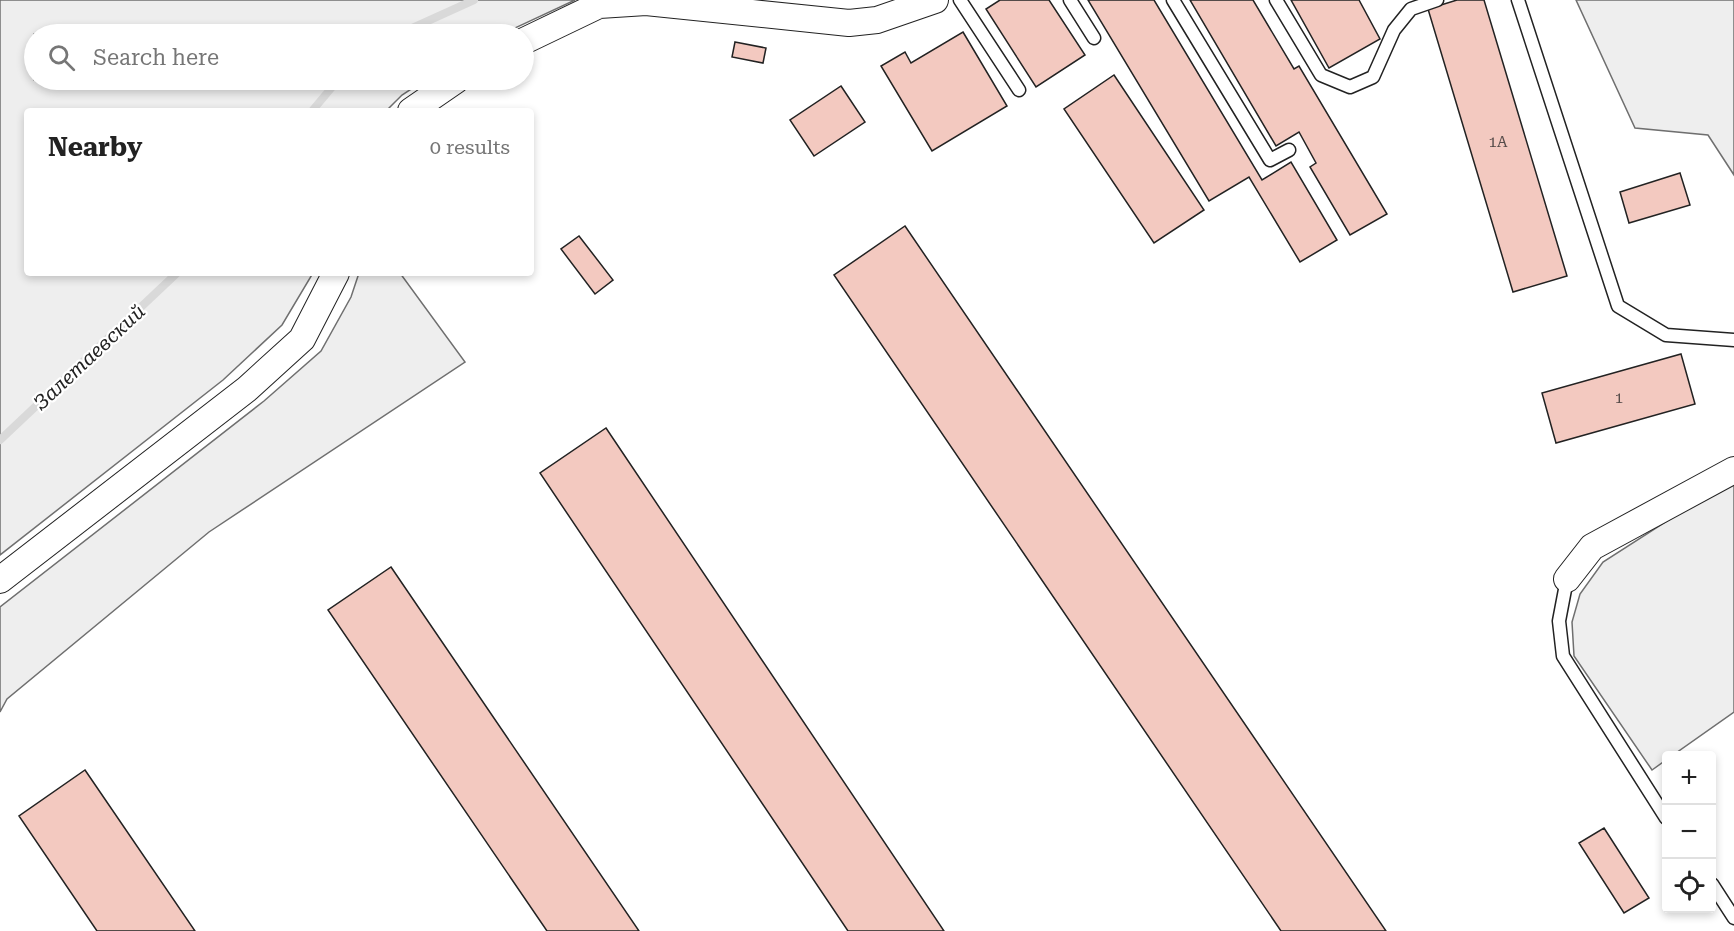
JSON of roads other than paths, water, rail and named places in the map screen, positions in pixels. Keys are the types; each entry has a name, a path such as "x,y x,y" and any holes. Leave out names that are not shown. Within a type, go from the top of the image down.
{"street":[{"path":"534,36 598,5 646,1 849,23 877,20 935,0"},
{"path":"415,108 441,90"},
{"path":"0,580 247,389 302,339 334,276"},
{"path":"1567,579 1592,547 1734,470"}],"lane":[{"path":"960,0 1019,90"},
{"path":"1070,0 1094,38"},
{"path":"1173,0 1270,160 1289,150"},
{"path":"1276,0 1321,75 1350,87 1373,77 1394,30 1412,9 1437,0"},
{"path":"1518,0 1618,306 1666,335 1734,340"},
{"path":"1567,579 1559,621 1563,656 1662,812"},
{"path":"1716,891 1734,918"}],"waterway":[{"name":"Залетаевский","path":"421,24 474,0"},
{"name":"Залетаевский","path":"315,108 330,90"},
{"name":"Залетаевский","path":"0,440 174,276"}]}
